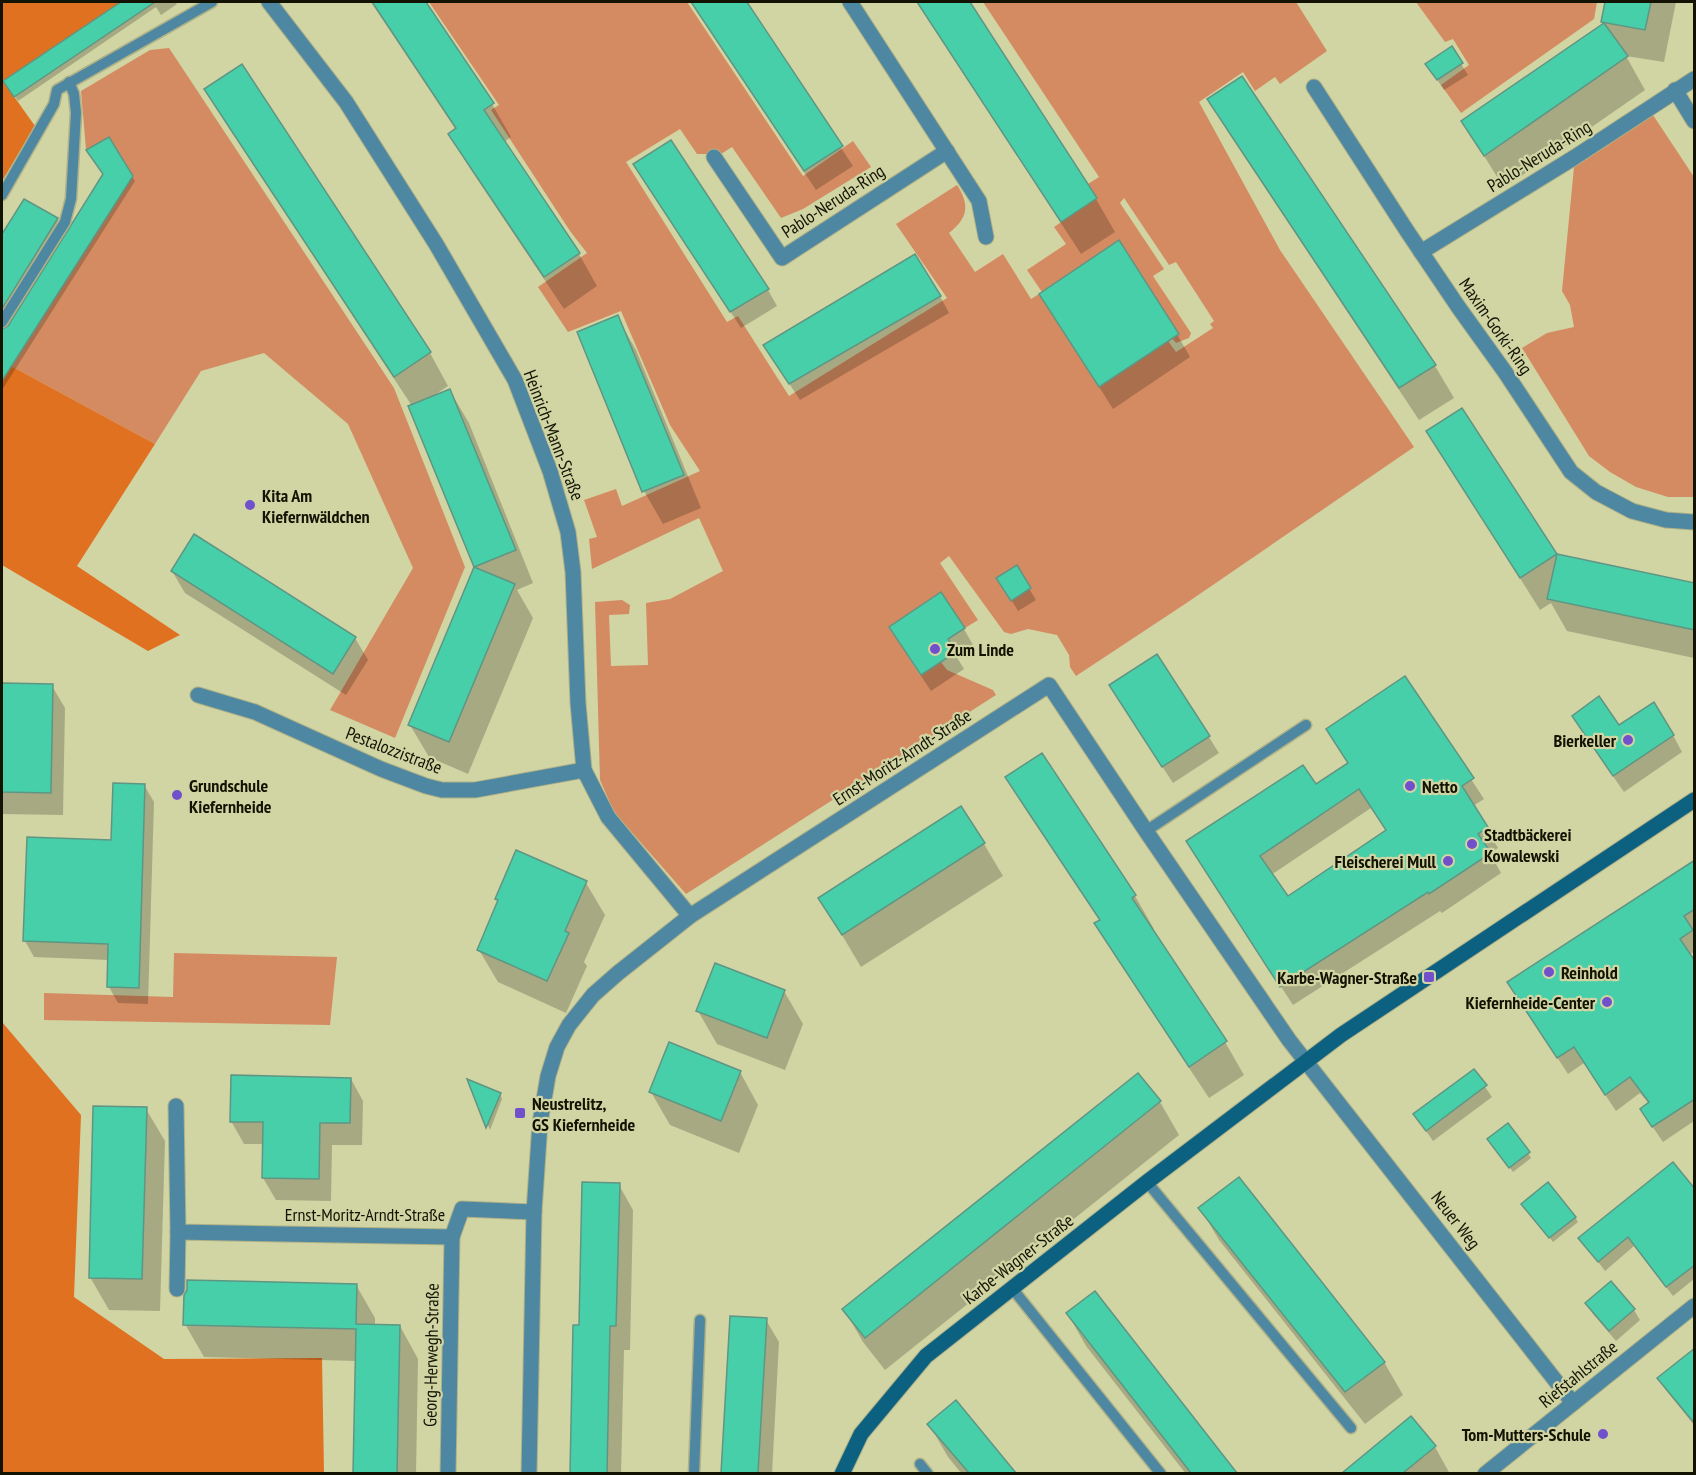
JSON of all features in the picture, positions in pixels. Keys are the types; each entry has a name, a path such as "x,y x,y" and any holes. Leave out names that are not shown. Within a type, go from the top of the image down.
{"street":[{"name":"Heinrich-Mann-Straße","path":"269,2 346,102 436,244 515,380 550,471 568,532 573,572 578,703 584,770 608,817 690,916"},
{"path":"850,2 979,201 986,237"},
{"path":"1695,79 1675,90 1695,121"},
{"name":"Maxim-Gorki-Ring","path":"1314,87 1421,252 1571,472 1596,492 1632,511 1666,520 1695,522"},
{"name":"Pablo-Neruda-Ring","path":"1421,252 1575,157 1675,90"},
{"name":"Pablo-Neruda-Ring","path":"714,157 782,258 947,151"},
{"name":"Ernst-Moritz-Arndt-Straße","path":"529,1473 534,1212 540,1123 548,1076 557,1047 568,1026 593,995 690,916 1049,685 1289,1040 1307,1062"},
{"name":"Pestalozzistraße","path":"198,695 255,712 381,769 442,790 475,790 584,770"},
{"name":"Karbe-Wagner-Straße","path":"842,1473 861,1434 926,1356 1012,1288 1341,1035 1695,800"},
{"name":"Neuer Weg","path":"1307,1062 1574,1403"},
{"path":"176,1106 177,1289"},
{"name":"Ernst-Moritz-Arndt-Straße","path":"178,1232 452,1237 462,1209 534,1212"},
{"name":"Georg-Herwegh-Straße","path":"448,1473 452,1237"},
{"name":"Riefstahlstraße","path":"1485,1473 1695,1306"}],"lane":[{"path":"2,195 54,104 57,90 212,2"},
{"path":"2,322 65,222 71,199 76,113 74,94 69,82"},
{"path":"1146,831 1306,725"},
{"path":"1147,1182 1351,1428"},
{"path":"1012,1288 1161,1473"},
{"path":"693,1473 700,1320"},
{"path":"920,1464 928,1473"}],"shaded area":[{"path":"2,2 121,2 3,81 35,126 2,181"},
{"path":"429,2 687,2 803,176 853,141 871,167 803,209 781,218 732,147 721,154 697,154 680,129 626,162 727,322 738,316 789,396 947,298 896,224 957,185 964,199 965,211 960,222 949,233 975,272 1003,254 1031,299 1039,294 1099,387 1168,341 1176,352 1213,328 1210,324 1214,321 1176,262 1169,265 1124,198 1120,203 1164,269 1153,276 1191,333 1189,338 1176,343 1172,338 1042,292 1027,270 1066,244 1054,227 1097,198 1088,184 1099,177 983,2 1296,2 1327,51 1280,84 1275,77 1255,91 1243,72 1199,102 1280,250 1414,447 1076,676 1070,667 1069,655 1057,635 1028,629 1011,634 1004,632 949,556 940,563 978,620 965,628 941,593 889,627 920,675 941,662 947,670 993,690 996,695 686,894 614,812 600,780 595,602 622,600 630,605 629,614 609,615 611,666 648,665 646,603 670,599 723,571 699,518 592,569 589,539 597,537 584,500 616,489 622,506 700,471 670,425 621,311 568,332 538,287 587,253 570,231 491,110 499,105"},
{"path":"1416,2 1597,2 1594,19 1461,113 1441,85 1469,65 1453,39 1445,42"},
{"path":"169,48 394,388 465,567 395,738 330,710 413,568 348,424 264,353 201,371 155,444 11,366 133,176 109,137 86,150 81,91 150,50"},
{"path":"1649,109 1694,177 1694,497 1668,497 1636,487 1589,456 1522,348 1547,333 1574,327 1570,305 1562,291 1575,157"},
{"path":"11,366 155,444 77,566 180,635 148,651 2,565 2,381"},
{"path":"174,953 337,957 330,1025 44,1020 44,993 173,997"},
{"path":"2,1022 81,1115 74,1297 164,1359 322,1358 324,1473 2,1473"}],"building":[{"path":"121,2 155,2 14,97 3,81"},
{"path":"372,2 426,2 494,103 484,110 580,253 544,277 448,134 456,128"},
{"path":"691,2 747,2 843,146 804,171"},
{"path":"917,2 970,2 1097,198 1061,222"},
{"path":"1605,2 1651,2 1645,30 1601,22"},
{"path":"1604,23 1628,56 1484,156 1461,121"},
{"path":"1452,46 1463,63 1437,80 1425,64"},
{"path":"242,64 431,352 394,377 204,89"},
{"path":"1242,76 1436,365 1399,388 1207,99"},
{"path":"109,137 133,176 2,381 2,329 8,326 103,174 86,150"},
{"path":"671,140 769,289 730,312 633,164"},
{"path":"24,199 58,218 2,309 2,234"},
{"path":"1119,240 1179,334 1099,387 1039,294"},
{"path":"915,254 941,296 789,384 763,345"},
{"path":"618,315 684,475 642,492 577,332"},
{"path":"450,389 516,550 474,567 408,406"},
{"path":"1462,408 1557,554 1520,578 1426,431"},
{"path":"194,534 356,637 333,674 171,571"},
{"path":"1557,554 1695,583 1695,630 1547,599"},
{"path":"1017,565 1031,588 1011,601 996,578"},
{"path":"474,567 515,584 449,742 408,725"},
{"path":"941,592 965,628 948,639 956,652 921,675 889,627"},
{"path":"1157,654 1210,736 1162,767 1109,685"},
{"path":"1405,676 1474,778 1462,786 1488,827 1478,834 1491,853 1280,987 1186,841 1303,765 1316,784 1348,763 1326,729","holes":["1359,789 1386,830 1288,896 1260,856"]},
{"path":"2,683 53,684 51,793 2,792"},
{"name":"Bierkeller","path":"1599,696 1619,725 1654,702 1674,735 1613,776 1572,716"},
{"path":"1042,753 1136,895 1132,898 1227,1041 1189,1067 1094,923 1100,920 1005,777"},
{"path":"113,783 145,784 139,988 107,987 108,944 23,941 27,837 111,840"},
{"path":"961,806 985,843 842,935 818,898"},
{"path":"516,850 587,881 565,931 569,933 547,981 477,950"},
{"name":"Kiefernheide-Center","path":"1695,860 1695,909 1684,916 1693,930 1680,939 1695,961 1695,1099 1652,1127 1640,1109 1649,1102 1630,1077 1605,1095 1574,1047 1557,1058 1507,982"},
{"path":"715,963 785,990 767,1038 696,1011"},
{"path":"669,1042 741,1071 721,1121 649,1092"},
{"path":"1474,1069 1487,1085 1426,1131 1413,1114"},
{"path":"1138,1073 1161,1101 865,1338 842,1309"},
{"path":"231,1075 351,1078 350,1123 320,1123 319,1179 262,1178 263,1122 230,1122"},
{"path":"467,1079 501,1093 486,1128"},
{"path":"93,1106 147,1107 142,1279 89,1278"},
{"path":"1508,1123 1530,1152 1509,1168 1487,1139"},
{"path":"1673,1162 1695,1189 1695,1265 1666,1287 1628,1237 1598,1262 1578,1238"},
{"path":"1239,1177 1385,1362 1345,1392 1198,1208"},
{"path":"582,1182 620,1183 616,1326 610,1326 607,1473 570,1473 573,1325 579,1325"},
{"path":"1548,1182 1576,1217 1549,1238 1521,1204"},
{"path":"187,1280 357,1284 356,1324 400,1325 397,1473 353,1473 356,1329 183,1325"},
{"path":"1611,1281 1635,1309 1609,1331 1585,1303"},
{"path":"1095,1291 1237,1473 1191,1473 1066,1313"},
{"path":"730,1316 767,1318 758,1473 721,1473"},
{"path":"1695,1348 1695,1424 1657,1378"},
{"path":"956,1400 1016,1473 969,1473 927,1424"},
{"path":"1411,1416 1436,1446 1403,1473 1342,1473"}],"place":[{"name":"Kita Am Kiefernwäldchen","path":"250,505"},
{"name":"Zum Linde","path":"935,649"},
{"name":"Bierkeller","path":"1628,740"},
{"name":"Netto","path":"1410,786"},
{"name":"Grundschule Kiefernheide","path":"177,795"},
{"name":"Stadtbäckerei Kowalewski","path":"1472,844"},
{"name":"Fleischerei Mull","path":"1448,861"},
{"name":"Reinhold","path":"1549,972"},
{"name":"Karbe-Wagner-Straße","path":"1429,977"},
{"name":"Kiefernheide-Center","path":"1607,1002"},
{"name":"Neustrelitz, GS Kiefernheide","path":"520,1113"},
{"name":"Tom-Mutters-Schule","path":"1603,1434"}]}
